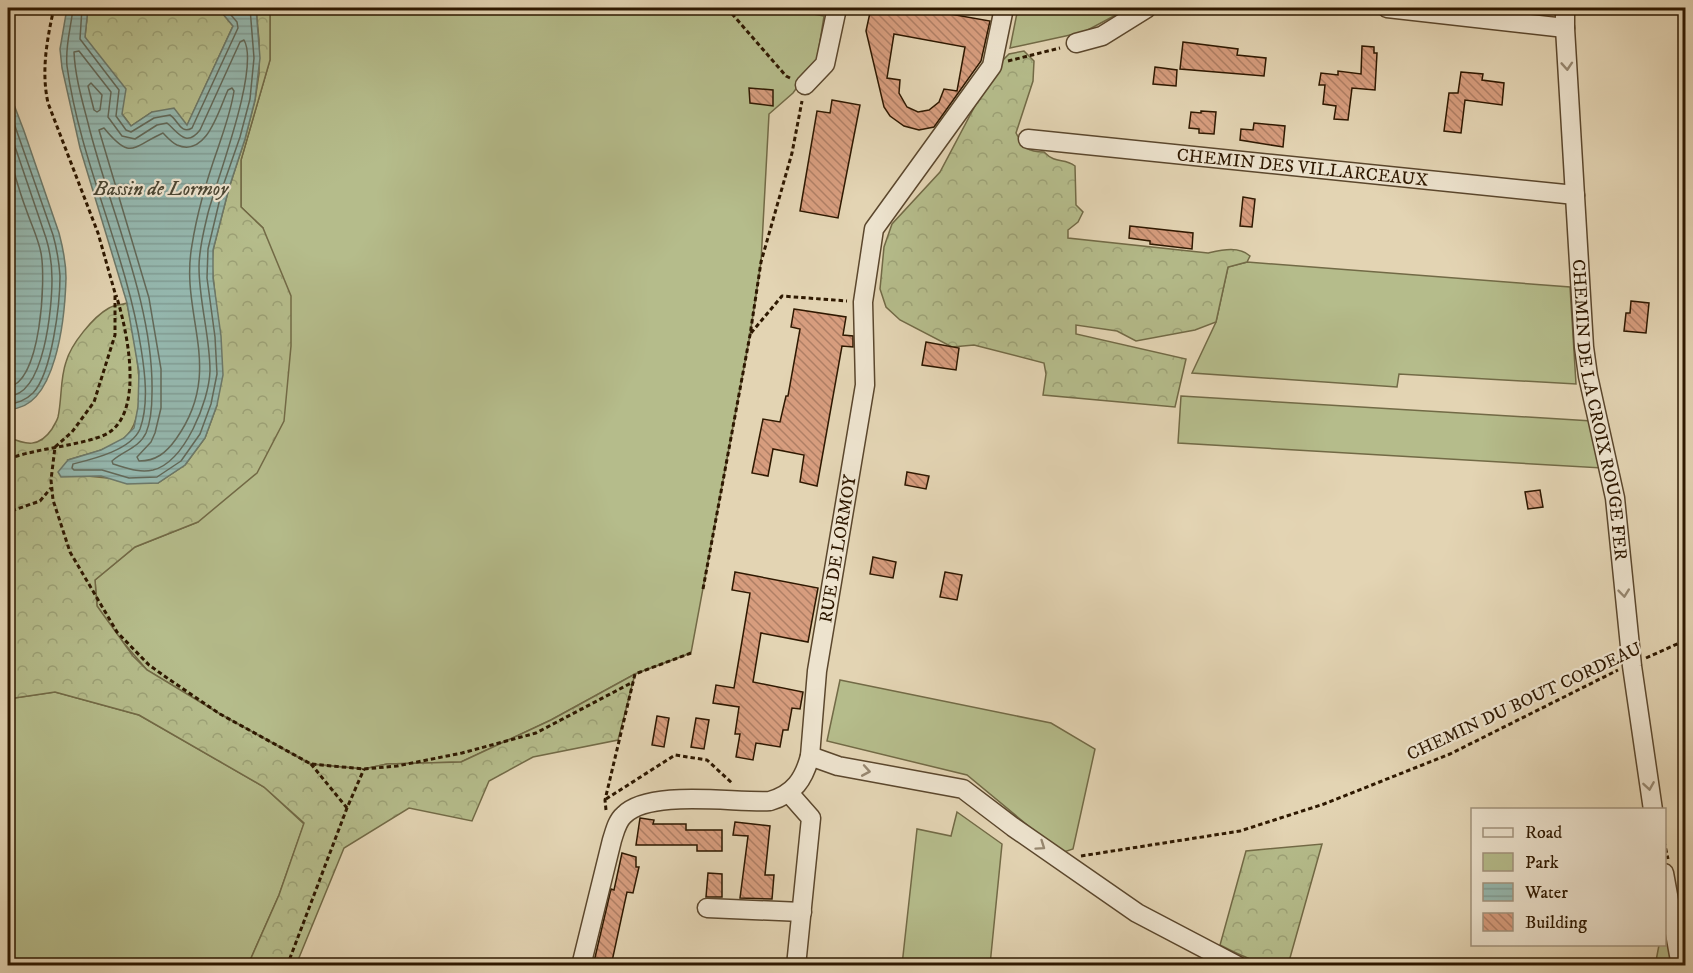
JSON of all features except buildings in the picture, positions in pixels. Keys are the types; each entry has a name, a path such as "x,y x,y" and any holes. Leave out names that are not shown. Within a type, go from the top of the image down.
{"street":[{"path":"806,86 825,64 837,8"},
{"name":"RUE DE LORMOY","path":"789,793 797,787 810,756 817,671 865,385 863,302 874,230 992,66 1004,8"},
{"path":"1076,43 1102,36 1147,8"},
{"path":"1387,8 1565,28"},
{"name":"CHEMIN DE LA CROIX ROUGE FER","path":"1565,8 1586,366 1615,498 1632,666 1653,808"},
{"name":"CHEMIN DES VILLARCEAUX","path":"1028,140 1575,195"},
{"path":"810,756 838,766 963,789 1137,913 1238,966"},
{"path":"581,966 612,840 621,817 633,807 667,800 770,801 789,793 811,818 796,966"},
{"path":"1666,879 1681,966"},
{"path":"707,908 802,912"}],"path":[{"path":"8,459 30,451 104,435 120,423 130,393 131,362 122,315 98,233 48,103 44,86 44,68 54,8"},
{"path":"703,589 750,335 761,262 792,153 806,86 786,75 727,8"},
{"path":"992,66 1076,43"},
{"path":"115,293 115,335 94,402 72,432 55,447 51,478 53,500 70,552 117,632 149,665 220,714 311,764 347,808"},
{"path":"750,335 782,296 863,302"},
{"path":"8,518 14,510 39,501 52,488"},
{"name":"CHEMIN DU BOUT CORDEAU","path":"1059,859 1240,831 1324,804 1450,754 1612,672 1632,666 1686,640"},
{"path":"612,840 605,800 635,674 691,654"},
{"path":"311,764 364,769 397,766 462,753 536,733 633,682"},
{"path":"605,800 675,755 707,760 751,801"},
{"path":"287,966 364,769"}],"green space":[{"path":"88,8 218,8 233,26 187,126 152,112 131,126 122,114 85,37"},
{"path":"256,8 270,8 270,60 241,160 241,207 263,228 291,296 291,346 284,421 257,473 198,522 135,547 95,580 97,606 133,656 147,670 310,764 364,769 387,764 461,762 551,720 635,674 618,740 533,757 489,781 472,821 409,808 344,848 296,965 248,965 279,895 304,823 264,787 139,715 55,692 8,699 8,437 32,443 47,435 58,417 64,369 73,347 90,324 103,312 111,307 127,303 139,374 138,412 133,427 124,438 111,446 68,460 87,476 158,483 185,465 205,438 217,405 213,250 255,100 259,74"},
{"path":"270,8 781,8 824,16 817,60 793,93 769,114 761,262 750,335 691,653 635,674 551,720 461,762 387,764 364,769 313,765 220,714 147,670 117,635 97,606 95,580 135,547 198,522 263,228 241,207 241,160 270,60"},
{"path":"1018,8 1129,8 1084,32 1010,48"},
{"path":"1024,51 1034,61 1033,81 1016,133 1029,150 1044,152 1056,160 1075,166 1076,205 1083,212 1078,222 1068,230 1068,238 1208,253 1236,250 1250,256 1247,262 1228,267 1216,322 1195,330 1136,341 1117,331 1076,325 1076,334 1186,359 1175,407 1043,395 1046,374 1044,363 974,345 952,347 900,320 886,307 880,289 884,247 892,224 940,172 995,68 1009,54"},
{"path":"1247,262 1570,287 1576,384 1399,374 1397,387 1192,373 1216,322 1228,267"},
{"path":"1181,396 1592,421 1602,468 1178,443"},
{"path":"840,680 1051,723 1095,749 1073,849 1061,853 967,775 827,741"},
{"path":"55,692 139,715 264,787 304,824 279,895 248,965 8,965 8,699"},
{"path":"957,812 1002,844 990,965 902,965 917,829 951,836"},
{"path":"1322,844 1288,965 1253,960 1220,945 1246,851"},
{"path":"1666,922 1678,965 1655,966 1659,946 1666,946"}],"water":[{"name":"Bassin de Lormoy","path":"67,8 88,8 85,37 126,89 122,114 131,126 152,112 174,108 187,125 233,26 218,8 256,8 260,58 255,100 213,250 213,278 221,336 223,375 217,405 205,438 185,465 158,483 127,484 101,476 61,477 58,472 68,460 101,450 124,438 134,428 138,407 139,372 127,303 80,148 62,68 60,49"},
{"path":"8,89 59,233 66,278 60,336 48,378 38,395 25,405 8,409"}]}
